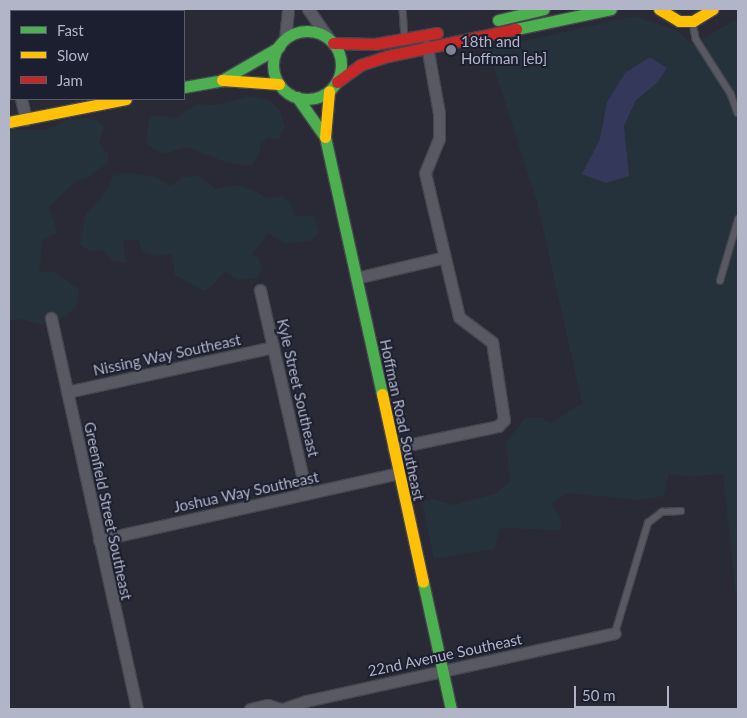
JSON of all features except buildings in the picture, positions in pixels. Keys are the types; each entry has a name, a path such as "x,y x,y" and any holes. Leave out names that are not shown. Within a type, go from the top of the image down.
{"street":[{"path":"279,84 273,65 282,43 288,9"},
{"path":"308,9 331,41 341,62 337,82"},
{"path":"222,80 300,32 317,32 331,41 374,44 544,9"},
{"path":"185,88 222,80 279,84 297,97 308,99 329,91 337,82 360,65 426,46 612,9"},
{"path":"659,9 679,21 692,21 713,9"},
{"path":"393,448 498,426 504,420 492,342 459,317 425,173 439,130 439,113 426,46"},
{"name":"Hoffman Road Southeast","path":"329,91 325,137 451,709"},
{"name":"Hoffman Road Southeast","path":"297,97 325,137"},
{"path":"21,100 26,119"},
{"path":"9,122 121,100"},
{"path":"356,278 445,257"},
{"name":"Kyle Street Southeast","path":"260,290 306,493"},
{"name":"Greenfield Street Southeast","path":"51,318 137,709"},
{"name":"Nissing Way Southeast","path":"67,392 273,347"},
{"name":"Joshua Way Southeast","path":"99,540 399,473"},
{"name":"22nd Avenue Southeast","path":"250,709 268,705 282,709 442,670 615,633"}],"lane":[{"path":"403,9 405,39"},
{"path":"692,21 696,39 731,94 738,114"},
{"path":"720,281 738,220"},
{"path":"615,633 648,523 662,512 681,511"}],"shaded area":[{"path":"635,16 678,31 693,45 738,18 738,617 723,474 687,477 669,474 664,496 639,500 568,493 552,503 562,522 559,530 500,528 494,549 434,559 422,502 434,499 453,505 494,494 510,482 506,443 525,418 542,417 550,424 582,403 537,202 488,49","holes":["650,57 667,69 658,82 636,100 624,126 629,176 583,174"]},
{"path":"251,96 271,101 280,111 285,127 279,140 267,138 260,146 260,152 251,166 225,162 187,147 164,154 146,144 149,117 162,115 176,118 197,104 215,105"},
{"path":"91,117 104,126 99,143 108,154 108,163 87,178 76,181 49,207 57,233 43,239 39,273 53,271 80,290 76,307 60,320 54,319 43,325 20,319 9,321 9,129 46,130 69,119"},
{"path":"128,173 155,177 171,186 182,177 199,176 216,189 236,185 254,190 266,198 282,196 291,204 295,216 314,216 319,232 311,241 285,243 268,233 252,254 259,258 262,270 256,278 238,280 225,271 211,287 204,291 175,275 172,254 155,256 142,252 139,240 123,240 126,263 114,262 102,250 92,252 80,245 86,214 106,192 113,176"}],"water":[{"path":"650,57 667,68 658,82 636,100 624,126 629,176 606,183 582,174 600,139 607,102 625,73"}],"traffic: fast":[{"path":"498,20 544,9"},
{"path":"516,29 611,9"},
{"path":"307,31 320,34 331,41 338,52 341,65 338,78 331,89 320,96 307,99 294,96 283,89 276,78 273,65 276,52 283,41 294,34 307,31"},
{"path":"185,87 222,80 279,47"},
{"path":"297,97 325,137 382,394"},
{"path":"423,582 451,709"}],"traffic: slow":[{"path":"659,9 679,21 693,21 713,9"},
{"path":"222,80 279,84"},
{"path":"325,137 329,91"},
{"path":"9,122 121,100"},
{"path":"382,394 423,582"}],"traffic: jam":[{"path":"337,82 360,65 388,56 516,29"},
{"path":"333,43 375,44 437,33"}],"place":[{"name":"18th and Hoffman [eb]","path":"451,50"}]}
